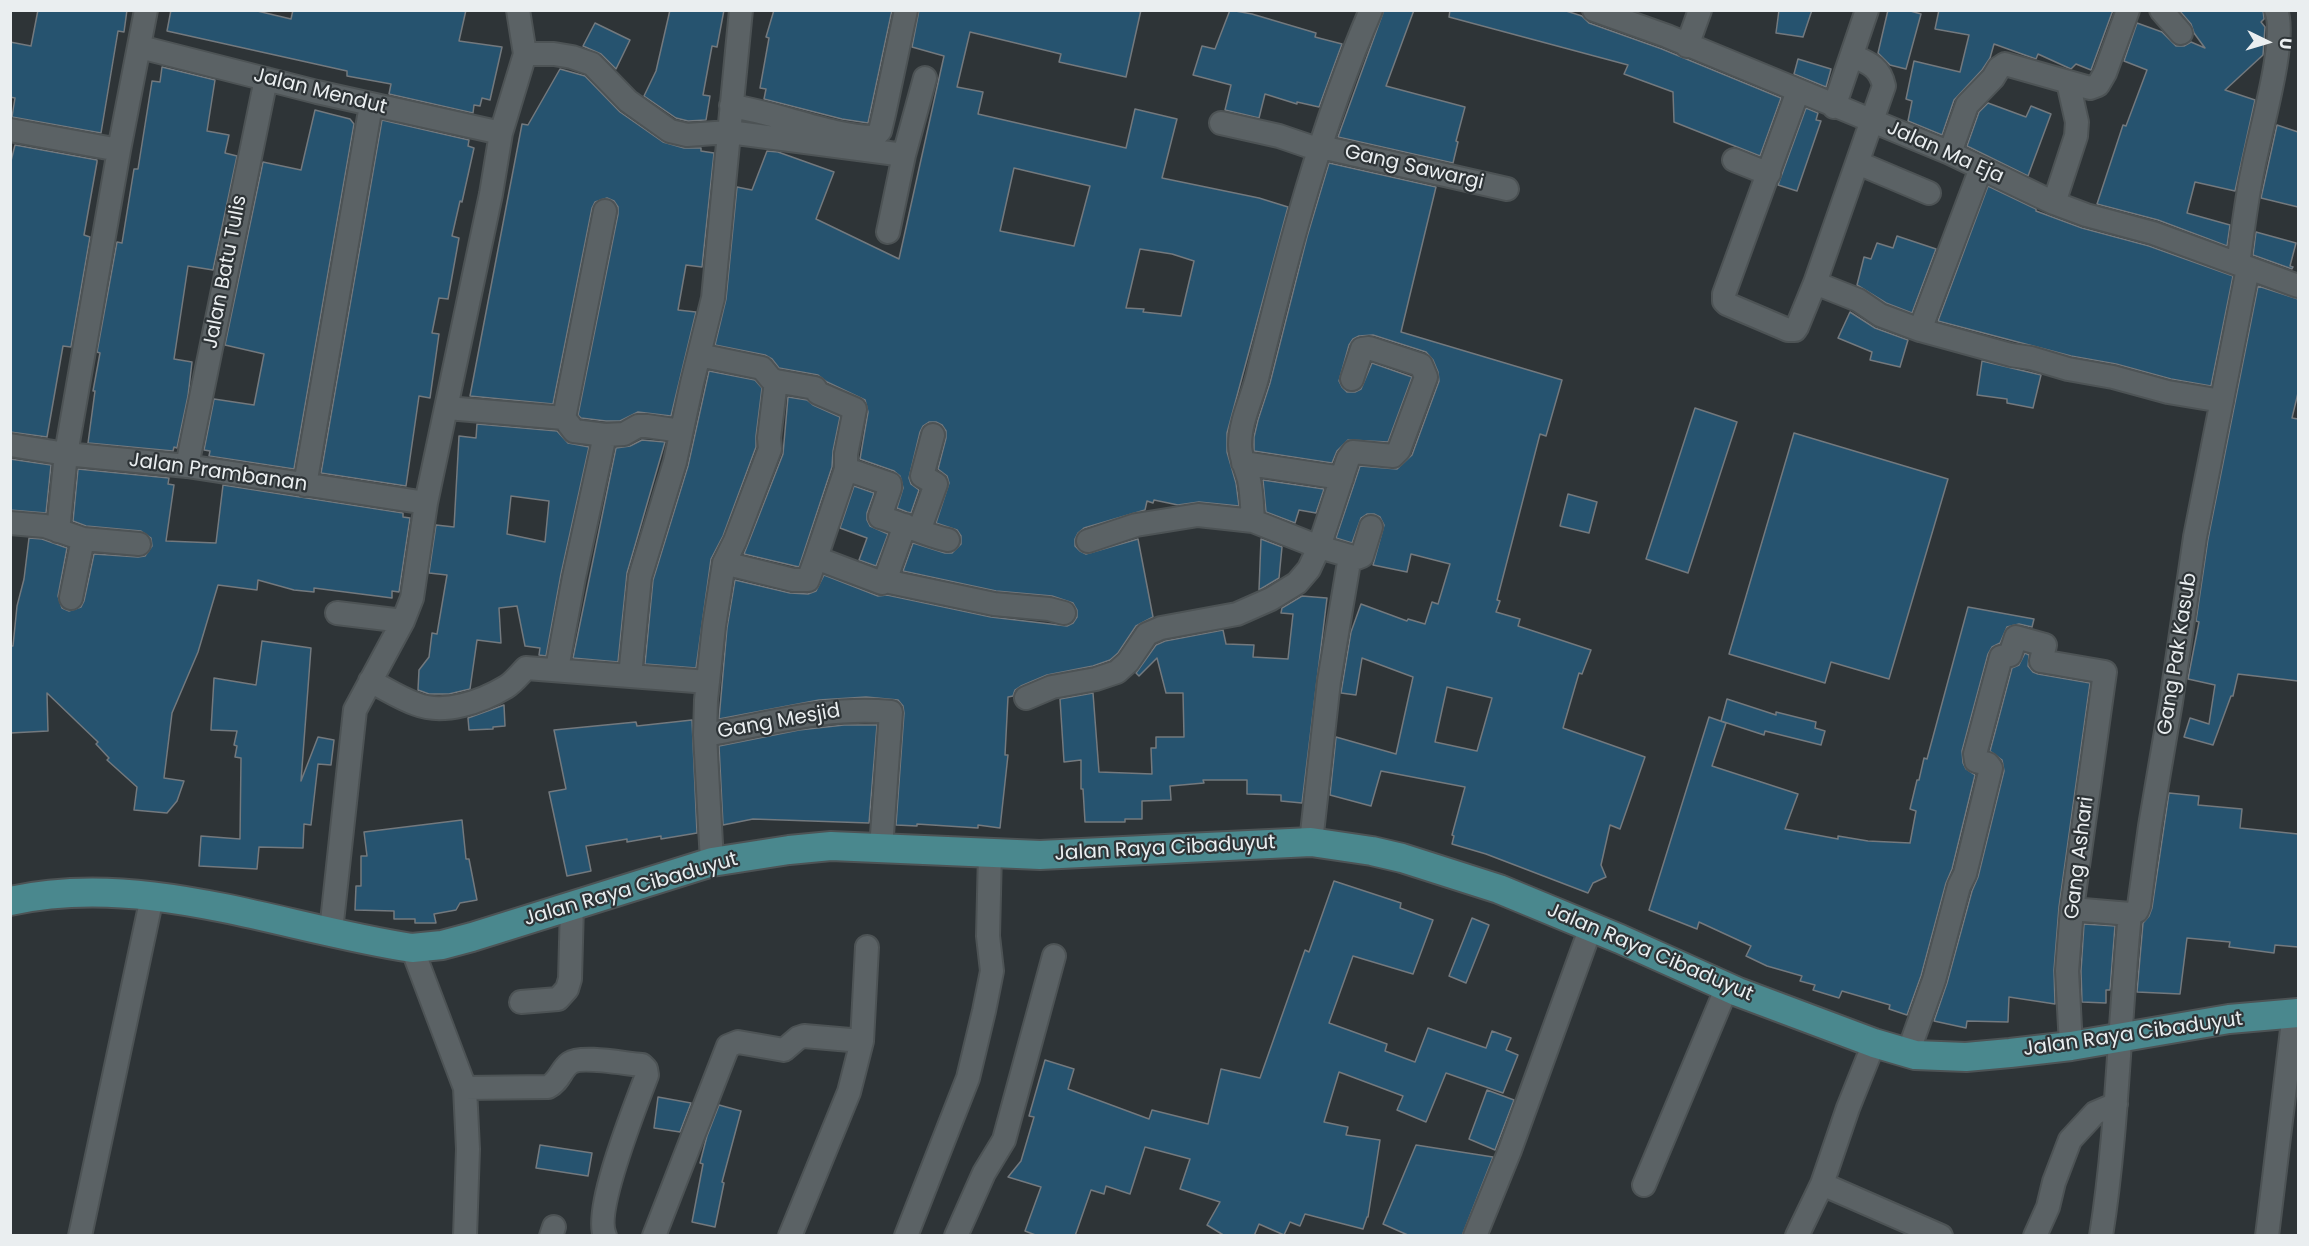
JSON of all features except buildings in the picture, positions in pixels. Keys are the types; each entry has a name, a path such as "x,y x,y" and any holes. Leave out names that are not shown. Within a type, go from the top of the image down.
{"main road":[{"name":"Jalan Raya Cibaduyut","path":"10,901 48,895 111,893 181,900 412,948 442,945 712,862 778,851 831,846 1040,855 1311,843 1372,851 1423,864 1499,890 1591,927 1727,987 1874,1043 1908,1053 1966,1056 2071,1046 2229,1019 2296,1013"}],"street":[{"path":"58,531 66,454 146,10"},
{"path":"331,931 355,710 403,621 412,598 426,503 491,194 501,133 525,54 518,10"},
{"path":"630,676 640,577 675,462 713,298 741,10"},
{"path":"731,106 761,110 856,136 874,137 880,131 906,10"},
{"path":"1253,521 1249,480 1240,445 1245,419 1304,198 1371,10"},
{"name":"Jalan Ma Eja","path":"1594,10 1632,16 1687,46 1950,153 2054,203 2086,215 2153,232 2298,286"},
{"path":"1687,46 1700,10"},
{"path":"1834,106 1868,10"},
{"path":"1950,153 1967,105 2005,64 2090,88 2098,85 2105,73 2128,10"},
{"path":"2161,10 2181,33"},
{"name":"Gang Pak Kasub","path":"2101,1236 2116,1104 2119,1037 2130,914 2137,911 2139,906 2195,537 2222,401 2243,266 2252,172 2266,104 2273,84 2279,25 2276,10"},
{"name":"Jalan Mendut","path":"140,46 371,105 501,133"},
{"path":"525,54 554,54 592,64 628,101 670,131 687,135 729,132 904,154"},
{"path":"1798,91 1724,294 1724,301 1727,304 1788,330 1795,330 1815,283 1884,86 1882,76 1873,65 1853,56"},
{"path":"888,232 904,154 925,78"},
{"name":"Jalan Batu Tulis","path":"187,466 266,79"},
{"path":"2054,203 2076,136 2077,122 2068,82"},
{"path":"305,485 371,105"},
{"name":"Gang Sawargi","path":"1221,123 1320,148 1507,189"},
{"path":"10,130 119,150"},
{"path":"1734,160 1769,174"},
{"path":"1858,163 1929,193"},
{"path":"1920,330 1981,168"},
{"path":"564,418 605,211"},
{"path":"1815,283 1858,300 1880,315 1920,330 2012,356 2031,358 2168,392 2222,401"},
{"path":"1026,698 1052,687 1096,679 1117,672 1128,662 1147,634 1161,628 1237,614 1271,599 1297,583 1309,569 1319,547 1353,452 1393,456 1399,450 1426,377 1421,365 1369,348 1362,349 1352,379"},
{"path":"699,355 762,368 771,379 814,388 818,393 855,409 846,454 846,470 808,580 793,580 724,563"},
{"name":"Gang Mesjid","path":"776,381 769,438 770,449 735,541 724,563 714,626 705,735 821,712 854,710 891,712 881,848"},
{"path":"447,408 564,418 574,431 605,435 624,434 638,426 681,431"},
{"path":"557,669 574,577 605,435"},
{"path":"816,558 882,583 885,580 936,484 922,476 933,435"},
{"name":"Jalan Prambanan","path":"10,445 66,454 187,466 426,503"},
{"path":"1243,463 1342,478"},
{"path":"846,470 890,484 891,488 880,517 927,536 948,540"},
{"path":"1088,541 1136,525 1198,515 1253,521 1319,547 1361,558 1371,527"},
{"path":"10,523 45,526 83,539 139,544"},
{"path":"71,598 83,539"},
{"path":"1311,843 1329,681 1350,556"},
{"path":"885,580 994,603 1049,609 1064,613"},
{"path":"337,613 403,621"},
{"name":"Gang Ashari","path":"1908,1053 1934,981 1959,886 1965,874 1991,768 1988,764 1976,761 1975,754 2001,657 2010,655 2016,637 2045,645 2041,661 2105,672 2072,909 2067,971 2071,1046"},
{"path":"370,681 415,704 444,708 492,694 508,686 526,668 708,682"},
{"path":"705,735 712,862"},
{"path":"906,1236 968,1078 984,1011 992,971 988,936 990,852"},
{"path":"80,1236 152,897"},
{"path":"521,1002 558,999 567,989 570,979 572,906"},
{"path":"2072,909 2130,914"},
{"path":"1474,1236 1510,1150 1591,927"},
{"path":"790,1236 849,1092 862,1041 867,947"},
{"path":"412,948 465,1088 468,1149 465,1236"},
{"path":"956,1236 984,1173 1004,1140 1054,956"},
{"path":"1644,1185 1727,987"},
{"path":"2267,1236 2296,1013"},
{"path":"654,1236 728,1046 738,1042 784,1050 798,1038 804,1036 862,1041"},
{"path":"1797,1236 1822,1184 1848,1108 1874,1043"},
{"path":"465,1088 548,1088 558,1081 567,1065 579,1060 642,1065 646,1069 647,1075 614,1169 602,1222 605,1236"},
{"path":"2035,1236 2048,1207 2054,1182 2070,1140 2095,1113 2116,1104"},
{"path":"1822,1184 1941,1236"}]}
